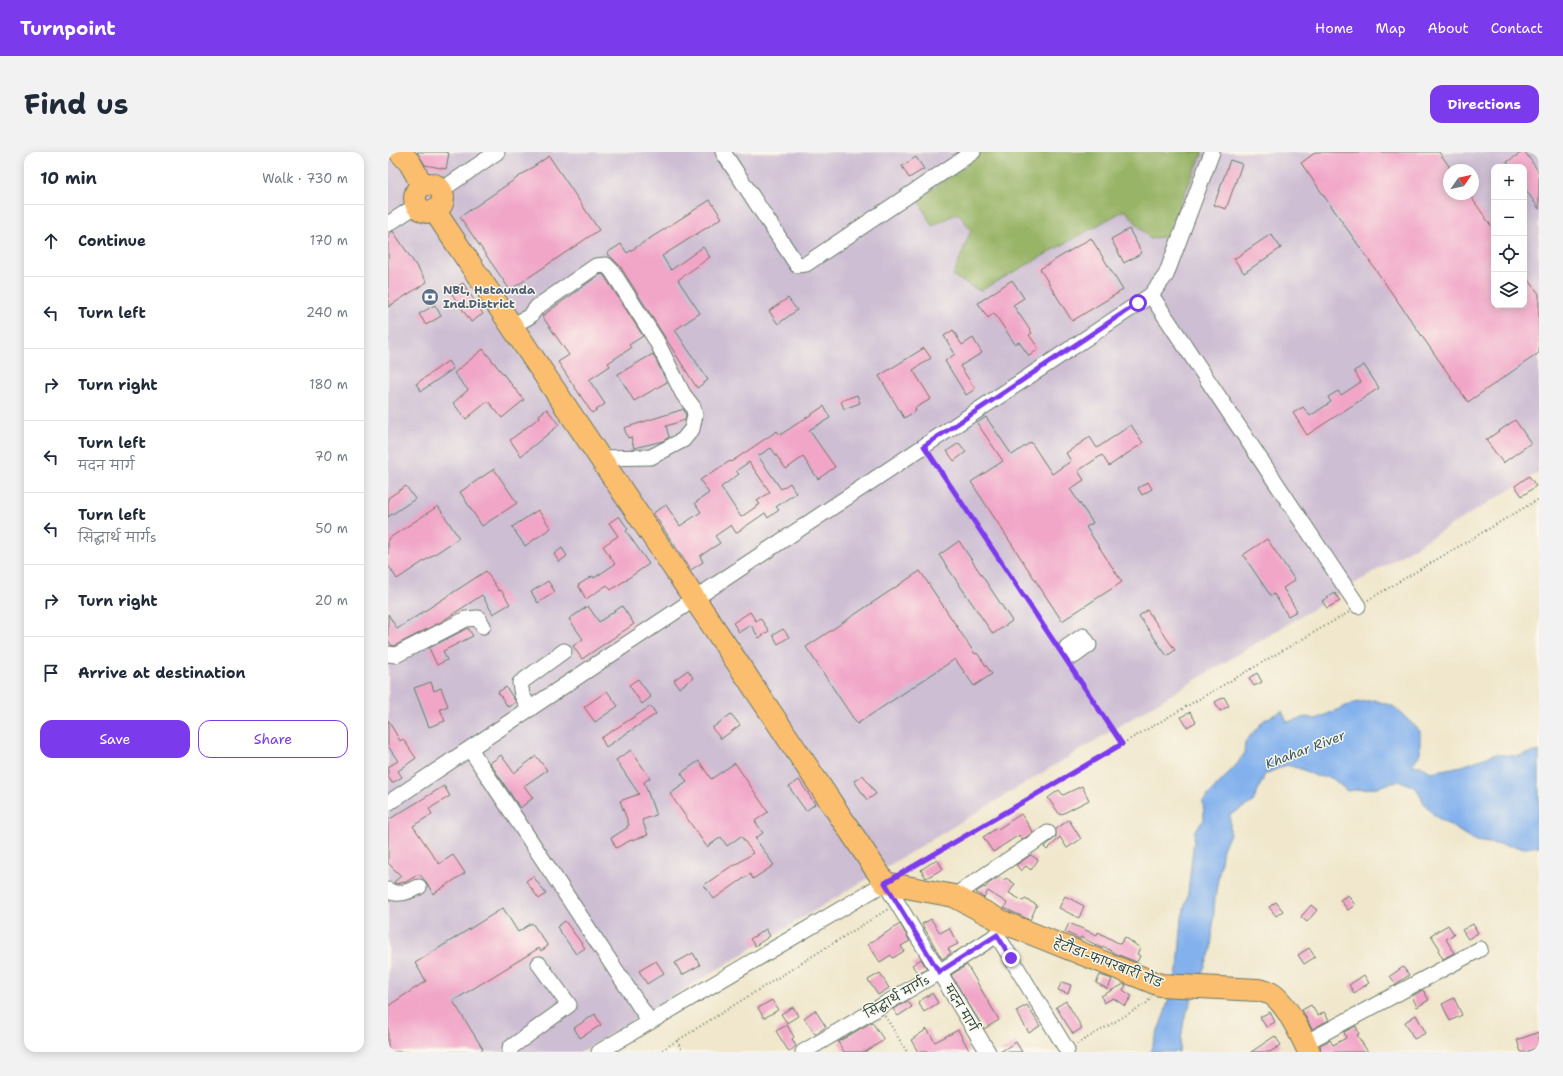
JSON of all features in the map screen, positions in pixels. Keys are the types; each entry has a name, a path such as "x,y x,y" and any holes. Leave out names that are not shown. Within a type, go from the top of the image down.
{"highway":[{"path":"400,152 410,163 428,198 512,326 885,883"},
{"name":"हेटौडा-फापरबारी रोड","path":"885,883 954,896 1001,929 1160,985 1258,990 1270,994 1279,1000 1291,1017 1307,1047"}],"street":[{"path":"388,224 497,152"},
{"path":"723,152 797,265 806,264 973,152"},
{"path":"388,803 1151,294 1166,275 1212,152"},
{"path":"512,326 530,316 537,307 596,266 606,265 616,278 656,340 695,415 692,429 683,440 657,454 651,456 600,458"},
{"path":"1151,294 1358,606"},
{"path":"388,654 396,655 466,619 478,618 483,626"},
{"path":"530,709 522,695 520,682 564,652"},
{"path":"470,748 650,1022"},
{"path":"954,896 1048,832"},
{"path":"599,1052 885,883"},
{"name":"मदन मार्ग","path":"885,883 988,1052"},
{"path":"388,890 404,894 419,887"},
{"path":"1001,929 1067,1050"},
{"name":"सिद्धार्थ मार्गs","path":"803,1052 939,972 1001,929"},
{"path":"1307,1047 1480,949"},
{"path":"507,1051 570,1005 539,964"}],"path":[{"path":"924,446 1056,644"},
{"path":"904,871 1539,499"},
{"path":"1069,664 1122,744"},
{"path":"659,1052 897,903"},
{"path":"1067,1050 1147,1003 1160,985"},
{"path":"880,1007 907,1052"},
{"path":"677,1041 683,1052"}],"shaded area":[{"path":"388,152 1539,152 1539,472 581,1052 388,1052"}],"green space":[{"path":"962,152 1203,152 1166,236 1150,239 1125,210 980,291 953,276 971,230 958,213 932,226 919,201 938,184 969,164"}],"water":[{"name":"Khahar River","path":"1374,700 1393,706 1420,731 1420,754 1412,765 1421,766 1431,772 1462,766 1495,754 1518,756 1539,751 1539,846 1526,848 1475,841 1435,816 1424,803 1416,788 1401,781 1372,788 1347,791 1332,778 1316,776 1301,769 1287,765 1265,774 1253,802 1230,815 1230,834 1223,849 1215,898 1211,950 1184,1020 1179,1052 1150,1052 1165,1012 1178,967 1182,918 1188,893 1195,830 1204,820 1203,801 1237,764 1244,754 1245,742 1264,720 1282,711 1287,722 1306,717 1316,719 1353,703"}],"building":[{"path":"417,152 449,153 446,169 425,165"},
{"path":"1316,152 1439,152 1448,164 1443,164 1443,200 1473,200 1491,226 1491,308 1527,308 1527,277 1539,294 1539,353 1468,402 1301,163"},
{"path":"1522,152 1525,152 1539,172 1539,209 1527,191 1527,164 1508,164 1507,162"},
{"path":"549,156 599,230 510,290 460,217"},
{"path":"916,157 924,169 909,178 902,166"},
{"path":"1230,160 1242,164 1226,209 1214,205"},
{"path":"710,200 722,218 662,256 671,270 703,247 710,257 678,280 700,313 675,330 708,380 697,388 620,266 607,253 621,244 627,253"},
{"path":"1129,229 1142,253 1124,263 1111,239"},
{"path":"393,231 427,282 388,307 388,235"},
{"path":"1271,234 1281,248 1244,273 1234,259"},
{"path":"1091,238 1123,290 1072,321 1040,269"},
{"path":"603,274 643,336 629,345 631,348 608,363 610,366 589,380 605,404 592,413 558,362 569,355 542,316 599,275"},
{"path":"1012,280 1024,298 1013,305 1032,333 1029,335 1039,349 1029,356 1019,342 1015,344 994,313 988,318 978,303"},
{"path":"463,283 483,314 471,322 450,291"},
{"path":"788,298 797,310 778,324 769,311"},
{"path":"435,305 441,316 426,325 419,314"},
{"path":"953,330 962,345 973,338 982,353 960,366 975,389 966,395 945,361 955,354 944,336"},
{"path":"924,348 931,358 913,370 931,399 915,408 916,411 904,418 879,376"},
{"path":"483,349 524,400 502,418 488,401 466,419 453,403 468,390 454,373"},
{"path":"653,354 667,382 634,401 618,374"},
{"path":"448,361 453,369 421,391 416,384"},
{"path":"1364,365 1379,388 1307,435 1293,413 1303,407 1310,416 1331,402 1328,397 1338,391 1341,395 1361,382 1354,371"},
{"path":"857,395 860,403 844,409 841,401"},
{"path":"824,406 830,418 809,430 835,467 818,479 803,457 786,469 771,448 758,456 781,489 790,483 796,493 776,507 779,510 768,518 765,513 736,533 731,525 715,536 720,543 700,556 703,562 691,570 653,513 666,505 680,526 701,512 695,503 709,493 700,480 730,461 731,462 777,431 780,435","holes":["749,462 770,492 757,501 760,504 741,517 721,487 739,474 736,471"]},
{"path":"547,409 559,425 521,456 510,440 540,417 539,415"},
{"path":"684,409 686,415 685,420 666,426 669,437 663,441 634,448 631,437 628,438 624,428"},
{"path":"986,417 1012,455 1031,442 1052,474 1071,461 1066,453 1090,437 1097,448 1131,425 1143,443 1109,466 1102,455 1078,471 1084,480 1070,489 1093,523 1086,527 1122,582 1062,621 971,482 1003,461 977,423"},
{"path":"1515,420 1531,443 1503,463 1486,440"},
{"path":"959,443 966,452 954,461 947,451"},
{"path":"494,469 517,503 482,526 460,492"},
{"path":"1529,476 1536,486 1522,496 1515,486"},
{"path":"1148,482 1152,489 1142,495 1138,488"},
{"path":"406,486 415,499 388,517 388,498"},
{"path":"438,506 459,538 397,579 388,565 388,539"},
{"path":"538,510 551,528 525,546 512,527"},
{"path":"619,516 628,529 626,531 649,564 611,590 607,585 586,599 578,585 593,576 594,578 615,564 603,546 618,536 609,523"},
{"path":"1267,539 1295,580 1283,588 1297,611 1288,616 1274,594 1271,596 1243,555"},
{"path":"959,541 1012,621 993,634 939,555"},
{"path":"562,548 567,556 559,562 554,554"},
{"path":"486,571 499,591 501,590 510,604 493,614 482,595 441,622 394,646 391,645 388,640 388,614 397,629"},
{"path":"920,571 975,654 977,653 992,674 974,686 955,659 857,724 806,647"},
{"path":"548,581 555,592 538,603 531,592"},
{"path":"1335,593 1340,601 1327,608 1322,601"},
{"path":"588,606 599,622 622,606 634,624 582,659 573,646 583,639 569,619"},
{"path":"1147,610 1175,650 1167,656 1139,616"},
{"path":"750,612 756,621 760,618 769,631 759,638 751,625 739,632 733,623"},
{"path":"468,628 473,636 443,651 447,660 437,665 429,648"},
{"path":"783,629 789,637 778,644 773,635"},
{"path":"688,670 693,678 679,688 674,680"},
{"path":"1257,673 1262,682 1254,686 1249,678"},
{"path":"638,679 651,697 642,704 629,685"},
{"path":"431,682 434,691 441,688 448,706 440,709 445,721 429,727 414,688"},
{"path":"506,687 516,702 508,707 498,692"},
{"path":"607,691 618,706 595,722 584,707"},
{"path":"1224,697 1229,706 1220,711 1215,702"},
{"path":"651,706 656,714 606,747 601,738"},
{"path":"1190,712 1196,722 1187,727 1181,717"},
{"path":"731,714 740,725 721,739 712,728"},
{"path":"388,720 400,741 403,739 416,758 398,771 402,777 392,783 388,776 388,767 398,761 388,746"},
{"path":"631,750 650,778 644,782 656,815 642,820 648,835 629,841 616,848 611,838 627,828 629,825 620,801 639,794 616,760"},
{"path":"501,755 514,773 536,756 547,770 524,786 533,798 520,808 490,763"},
{"path":"699,761 711,779 735,763 768,812 755,821 763,833 755,838 774,865 753,879 750,874 714,899 704,885 753,853 741,836 727,846 721,837 707,847 670,794 687,782 681,773"},
{"path":"863,775 876,794 867,800 854,781"},
{"path":"799,780 815,804 806,811 789,787"},
{"path":"444,786 450,796 429,809 432,814 413,826 439,864 453,855 465,873 433,894 427,883 419,874 406,882 395,884 394,882 401,876 388,863 388,820"},
{"path":"1082,786 1089,800 1060,815 1048,798 1059,790 1063,795"},
{"path":"1021,814 1033,832 1022,840 1019,835 993,852 983,837"},
{"path":"1069,820 1081,839 1067,848 1060,837 1047,850 1044,847 1056,837 1056,829"},
{"path":"1031,855 1038,860 1031,870 1026,866 1021,871 1016,865"},
{"path":"937,859 943,869 926,878 921,870"},
{"path":"533,876 546,894 539,899 526,881"},
{"path":"999,877 1004,880 1006,878 1015,884 1009,893 1023,901 1025,899 1037,905 1030,920 1004,908 1007,903 988,891 984,898 976,892 984,887 985,888 988,884"},
{"path":"1348,895 1355,905 1348,910 1340,900"},
{"path":"1065,896 1084,906 1079,918 1059,908"},
{"path":"1276,902 1283,911 1276,916 1269,907"},
{"path":"1311,905 1317,910 1307,922 1301,917"},
{"path":"503,908 518,932 532,923 548,946 541,951 539,948 453,1001 483,1049 479,1052 388,1052 388,1006 426,981 415,963"},
{"path":"931,919 940,933 949,928 958,944 948,949 951,953 942,959 922,924"},
{"path":"565,921 585,948 576,954 557,927"},
{"path":"1069,923 1097,935 1098,932 1120,944 1125,937 1140,948 1137,954 1140,956 1137,962 1116,954 1103,946 1102,948 1081,937 1080,939 1065,932"},
{"path":"900,924 910,941 901,946 904,951 893,958 891,955 880,962 868,944"},
{"path":"1473,924 1478,933 1468,939 1462,930"},
{"path":"1448,925 1454,934 1446,939 1454,953 1443,959 1438,950 1440,949 1431,935"},
{"path":"766,929 770,936 755,946 750,939"},
{"path":"1309,948 1315,957 1304,964 1298,955"},
{"path":"693,953 700,965 682,975 675,963"},
{"path":"921,959 927,969 918,974 912,965"},
{"path":"656,961 664,973 647,984 639,971"},
{"path":"967,965 999,1020 984,1029 951,975"},
{"path":"1403,967 1409,975 1396,984 1390,976"},
{"path":"880,973 889,988 878,995 868,980"},
{"path":"1100,975 1112,979 1108,989 1096,983"},
{"path":"1364,975 1369,983 1354,993 1349,985"},
{"path":"1062,982 1071,985 1068,994 1058,990"},
{"path":"1124,984 1126,985 1123,990 1132,996 1125,1006 1113,998 1104,1003 1101,996"},
{"path":"1423,990 1429,1000 1417,1007 1412,996"},
{"path":"932,993 938,1003 924,1012 918,1002"},
{"path":"1454,998 1462,1015 1450,1021 1442,1004"},
{"path":"772,1000 778,1010 764,1018 758,1008"},
{"path":"908,1001 912,1007 898,1016 893,1009"},
{"path":"1066,1001 1082,1028 1073,1034 1056,1007"},
{"path":"1027,1005 1040,1026 1029,1033 1016,1011"},
{"path":"1311,1005 1318,1016 1324,1012 1329,1020 1312,1029 1302,1010"},
{"path":"793,1007 798,1016 787,1023 781,1014"},
{"path":"815,1010 826,1027 815,1034 804,1018"},
{"path":"1270,1012 1275,1022 1266,1027 1260,1017"},
{"path":"595,1014 601,1025 580,1038 574,1028"},
{"path":"1416,1015 1426,1033 1414,1039 1405,1022"},
{"path":"872,1022 884,1040 865,1052 844,1052 838,1042"},
{"path":"787,1025 794,1037 792,1039 796,1046 789,1052 776,1031"},
{"path":"1356,1026 1359,1034 1357,1035 1368,1052 1321,1052 1320,1045 1330,1040 1333,1045 1346,1038 1344,1032"},
{"path":"927,1029 935,1042 958,1030 970,1052 918,1052 911,1040"},
{"path":"1539,1032 1539,1047 1526,1052 1521,1052 1517,1040"},
{"path":"1275,1036 1281,1045 1270,1052 1251,1052"},
{"path":"1016,1042 1022,1052 1000,1052"}],"place":[{"name":"NBL, Hetaunda Ind.District","path":"430,297"}],"route":[{"path":"1011,958 997,935 939,972 885,883 942,848 1122,744 924,446 1138,303"}]}
